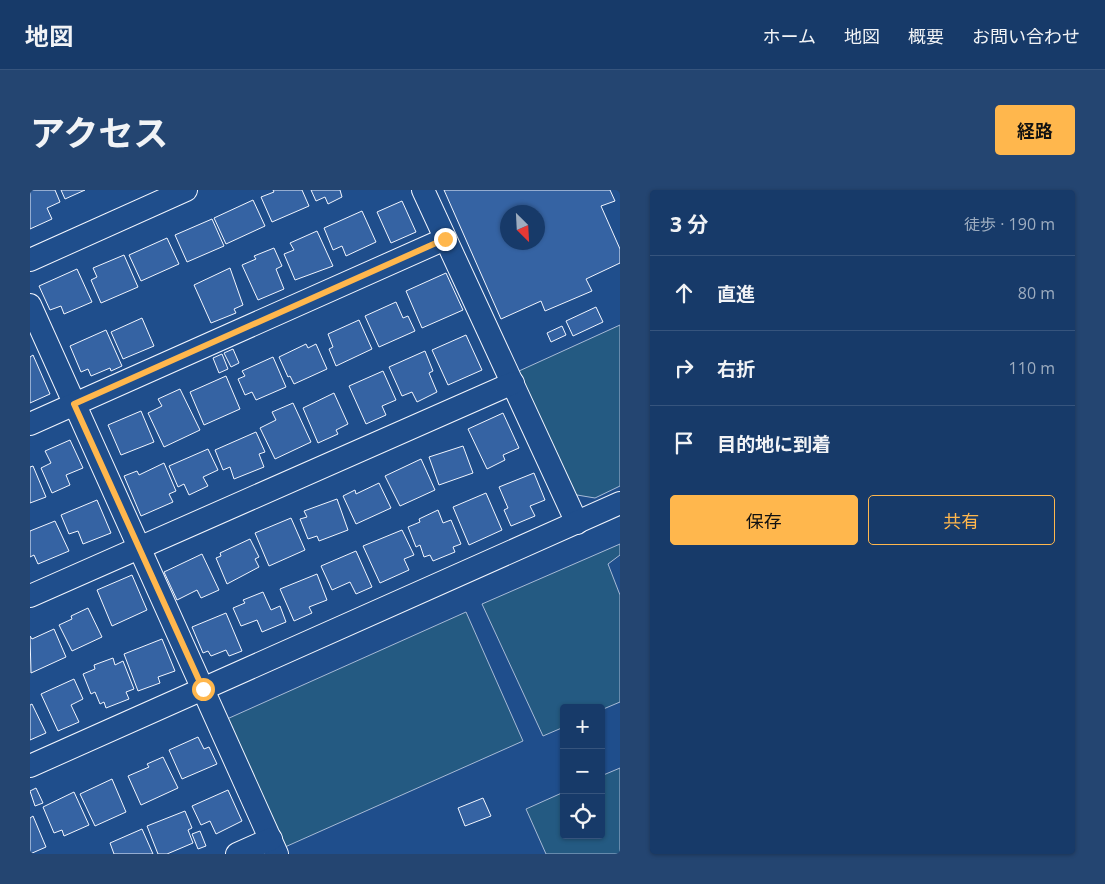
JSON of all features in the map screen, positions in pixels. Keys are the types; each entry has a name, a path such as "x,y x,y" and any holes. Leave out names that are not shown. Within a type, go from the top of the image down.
{"street":[{"path":"30,260 186,190"},
{"path":"423,190 576,522"},
{"path":"30,424 445,239"},
{"path":"30,305 274,847 237,854"},
{"path":"30,596 513,383"},
{"path":"30,766 620,503"}],"shaded area":[{"path":"620,325 620,486 595,498 571,494 519,371"},
{"path":"620,544 620,555 608,564 620,595 620,702 605,708 605,704 560,704 560,729 543,736 482,604"},
{"path":"466,612 523,741 285,847 227,719"},
{"path":"620,768 620,854 546,854 526,809 560,794 560,839 605,839 605,774"}],"building":[{"path":"30,190 55,190 60,202 47,208 52,219 30,229"},
{"path":"61,190 85,190 65,199"},
{"path":"273,190 302,190 309,206 272,222 261,197 274,192"},
{"path":"311,190 340,190 342,197 328,204 325,197 316,201"},
{"path":"444,190 610,190 615,201 601,206 620,249 620,263 586,279 592,291 545,311 541,301 501,319"},
{"path":"253,200 265,226 226,244 214,218"},
{"path":"402,201 416,232 391,243 377,212"},
{"path":"362,211 376,242 346,256 342,246 333,250 324,228"},
{"path":"212,219 224,246 187,262 175,235"},
{"path":"317,231 333,266 295,280 284,254 294,250 290,243"},
{"path":"167,238 179,264 141,281 129,255"},
{"path":"274,248 282,266 276,269 284,289 258,300 242,265 256,259 254,256"},
{"path":"124,255 138,287 101,303 91,280 97,277 93,268"},
{"path":"230,268 243,305 234,309 236,313 211,323 194,285"},
{"path":"77,269 92,302 64,314 61,306 50,310 39,286"},
{"path":"446,273 463,310 422,328 406,291"},
{"path":"396,302 403,318 408,316 415,331 379,347 365,316"},
{"path":"596,307 603,322 573,336 566,321"},
{"path":"142,318 154,346 123,359 111,332"},
{"path":"359,320 372,349 336,366 329,349 333,347 328,334"},
{"path":"562,326 566,335 551,342 547,333"},
{"path":"106,330 122,366 111,371 110,368 91,376 88,369 81,372 70,346"},
{"path":"466,335 482,370 448,385 432,350"},
{"path":"306,344 308,348 316,344 327,369 294,384 290,376 288,377 279,357"},
{"path":"233,349 239,363 231,367 224,353"},
{"path":"425,351 433,371 429,373 437,392 417,402 412,392 402,396 389,367"},
{"path":"222,354 228,369 219,373 213,358"},
{"path":"33,355 50,394 30,403 30,357"},
{"path":"273,357 286,387 256,400 252,392 245,395 238,379 245,376 242,371"},
{"path":"383,371 396,400 382,406 386,415 366,424 349,386"},
{"path":"226,376 240,409 204,425 190,392"},
{"path":"180,389 200,430 164,447 148,413 162,406 158,399"},
{"path":"334,393 348,424 336,430 338,434 318,443 303,408"},
{"path":"293,403 311,442 275,459 260,428 276,420 272,412"},
{"path":"141,411 154,442 121,455 108,425"},
{"path":"503,413 519,448 503,455 505,460 487,469 468,429"},
{"path":"256,432 265,452 259,454 264,467 234,479 230,467 223,470 215,450"},
{"path":"70,440 83,468 66,475 70,485 52,493 41,468 51,463 45,451"},
{"path":"463,446 473,473 439,485 429,457"},
{"path":"208,449 218,470 203,477 208,486 189,495 184,484 178,487 169,466"},
{"path":"421,459 435,490 400,506 385,476"},
{"path":"164,463 176,491 169,494 173,502 141,516 124,476 137,471 139,475"},
{"path":"33,466 46,497 30,503 30,467"},
{"path":"534,473 545,500 530,506 535,516 511,526 504,510 508,508 499,487"},
{"path":"379,483 391,508 356,524 343,496 355,490 356,494"},
{"path":"486,493 502,530 469,545 453,507"},
{"path":"337,499 348,530 319,541 317,536 308,539 300,519 307,517 304,511"},
{"path":"97,500 111,533 83,544 78,531 69,534 61,515"},
{"path":"438,510 443,523 451,520 461,544 453,547 455,552 433,561 430,555 424,557 420,545 416,547 408,527 420,522 419,519"},
{"path":"291,518 305,550 269,566 255,533"},
{"path":"55,521 69,551 38,564 34,555 30,557 30,531"},
{"path":"402,530 414,555 404,559 409,570 380,583 363,546"},
{"path":"250,539 259,557 255,559 259,567 227,584 216,558 221,556 220,553"},
{"path":"356,551 372,587 356,594 350,582 332,590 321,566"},
{"path":"202,554 219,590 201,598 197,590 177,600 164,572"},
{"path":"317,574 327,600 309,607 312,613 294,621 280,589"},
{"path":"132,575 147,610 112,626 97,590"},
{"path":"263,592 271,610 280,606 286,622 262,632 257,620 241,626 233,608 245,603 243,600"},
{"path":"88,608 102,637 72,651 59,625 72,619 71,616"},
{"path":"226,613 242,651 229,656 226,650 211,656 208,651 203,653 192,627"},
{"path":"54,629 66,657 31,673 30,636 32,639"},
{"path":"162,639 175,671 158,677 160,683 138,691 124,654"},
{"path":"113,658 115,665 123,661 134,689 126,692 129,699 106,708 104,702 100,704 95,692 91,694 83,674 95,669 94,665"},
{"path":"74,679 83,699 71,705 79,722 58,731 41,694"},
{"path":"32,704 46,733 30,740 30,705"},
{"path":"198,737 204,749 209,747 217,764 182,779 169,750"},
{"path":"163,757 178,788 141,805 128,776 149,767 147,764"},
{"path":"112,779 126,812 95,826 80,794"},
{"path":"36,788 43,803 35,806 30,791"},
{"path":"228,790 242,821 216,834 210,821 201,825 192,806"},
{"path":"74,792 89,825 64,836 62,830 54,833 43,807"},
{"path":"483,798 491,816 465,826 458,808"},
{"path":"185,811 192,828 188,830 193,843 167,854 158,854 147,826"},
{"path":"33,816 46,847 30,854 30,818"},
{"path":"142,829 153,854 114,854 110,843"},
{"path":"200,831 206,846 198,849 192,834"}],"route":[{"path":"203,689 74,404 445,239"}]}
